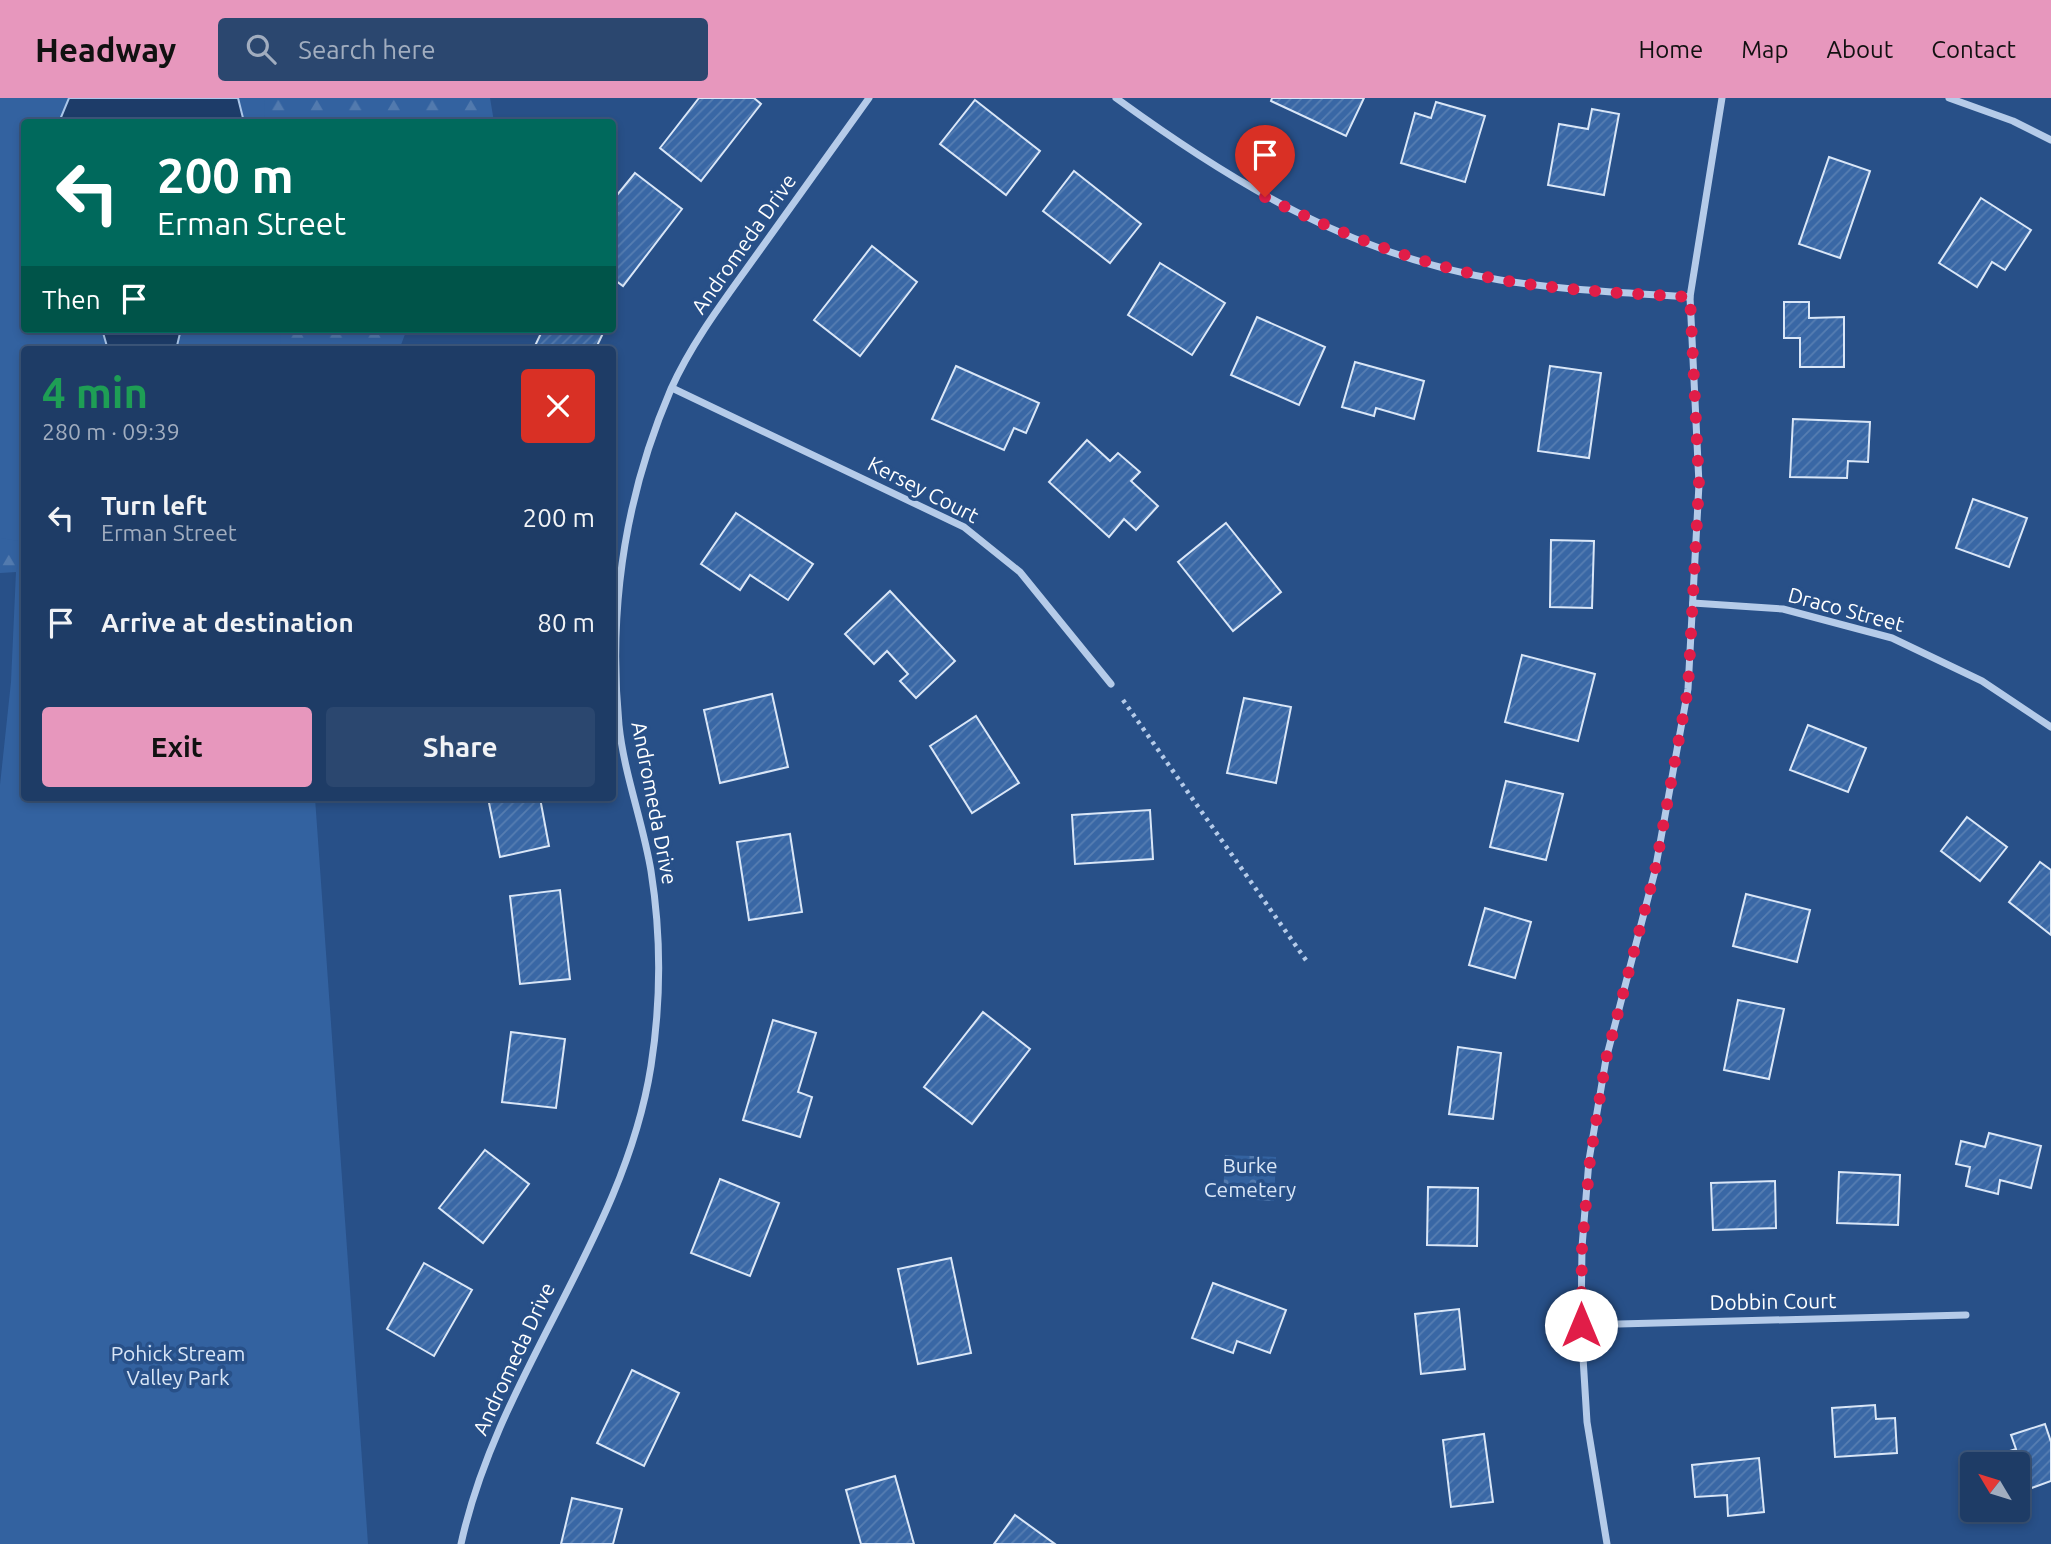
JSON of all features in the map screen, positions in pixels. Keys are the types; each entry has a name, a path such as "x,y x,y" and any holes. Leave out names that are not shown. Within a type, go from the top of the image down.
{"street":[{"name":"Andromeda Drive","path":"616,612 631,503 672,388 713,315 869,98"},
{"path":"1116,98 1196,156 1265,197 1336,232 1412,258 1497,279 1559,288 1690,297"},
{"path":"1607,1544 1587,1422 1581,1325 1582,1247 1590,1160 1606,1059 1655,871 1688,689 1699,484 1690,297 1722,98"},
{"path":"1949,98 2013,121 2051,140"},
{"name":"Kersey Court","path":"672,388 964,527 1020,572 1111,684"},
{"name":"Draco Street","path":"1693,603 1783,609 1892,638 1982,681 2051,727"},
{"name":"Andromeda Drive","path":"461,1544 481,1475 505,1412 617,1187 636,1133 651,1067 658,999 657,925 651,870 620,729 616,666"},
{"name":"Dobbin Court","path":"1581,1325 1966,1315"}],"path":[{"path":"1111,684 1308,963"}],"green space":[{"path":"0,98 490,98 494,119 21,119 21,333 405,333 401,346 21,346 21,579 16,572 0,573"},
{"path":"0,98 264,98 265,119 21,119 21,333 280,333 281,346 21,346 21,542 0,538"},
{"name":"Pohick Stream Valley Park","path":"21,553 21,801 315,801 368,1544 0,1544 0,785 11,682 16,572"},
{"name":"Burke Cemetery","path":"1225,1155 1276,1157 1274,1201 1223,1198"}],"shaded area":[{"path":"69,98 238,98 243,119 60,119"},
{"path":"103,333 180,333 177,346 107,346"}],"building":[{"path":"699,98 754,98 761,104 701,181 660,148"},
{"path":"1272,98 1364,98 1346,136 1271,101"},
{"path":"975,100 1040,151 1006,195 940,144"},
{"path":"1436,102 1485,116 1465,182 1401,163 1415,113 1431,118"},
{"path":"1592,109 1619,114 1604,195 1548,185 1559,124 1588,129"},
{"path":"1829,157 1870,171 1840,258 1799,244"},
{"path":"1074,171 1141,224 1110,263 1043,211"},
{"path":"635,173 682,209 623,286 616,281 616,196"},
{"path":"1981,198 2031,230 2005,270 1992,262 1977,287 1939,263"},
{"path":"872,246 917,282 860,356 814,320"},
{"path":"1160,263 1225,303 1192,355 1128,315"},
{"path":"1784,302 1809,302 1809,318 1844,317 1844,367 1800,367 1800,338 1784,338"},
{"path":"1257,317 1325,347 1299,405 1231,375"},
{"path":"541,333 603,333 597,346 535,346"},
{"path":"1355,362 1424,381 1414,419 1376,408 1374,416 1342,407"},
{"path":"956,366 1039,403 1026,433 1014,428 1004,450 932,419"},
{"path":"1550,366 1601,373 1589,458 1538,451"},
{"path":"1793,419 1870,422 1868,462 1848,461 1847,478 1790,477"},
{"path":"1087,440 1110,461 1118,453 1140,472 1131,481 1158,506 1136,530 1124,519 1109,537 1049,482"},
{"path":"1973,499 2027,518 2009,567 1956,548"},
{"path":"736,513 813,564 788,600 750,575 740,590 701,564"},
{"path":"1226,523 1281,592 1233,631 1178,562"},
{"path":"1551,540 1594,541 1592,608 1550,607"},
{"path":"890,591 955,661 916,698 900,681 908,674 887,651 874,664 845,634"},
{"path":"1522,655 1595,674 1578,741 1505,722"},
{"path":"772,694 788,767 720,783 704,710"},
{"path":"1244,698 1291,707 1276,783 1227,773"},
{"path":"976,716 1019,783 972,813 930,746"},
{"path":"1808,725 1866,748 1848,792 1790,770"},
{"path":"1506,781 1563,794 1546,860 1490,847"},
{"path":"489,801 541,801 549,846 500,857"},
{"path":"1150,810 1153,859 1075,864 1072,815"},
{"path":"1967,817 2007,847 1980,881 1941,851"},
{"path":"790,834 802,912 749,920 737,842"},
{"path":"2040,862 2051,870 2051,935 2009,902"},
{"path":"560,890 570,979 520,984 510,896"},
{"path":"1746,894 1810,910 1797,962 1733,946"},
{"path":"1485,908 1531,922 1515,978 1469,965"},
{"path":"1738,1000 1784,1009 1769,1079 1724,1070"},
{"path":"983,1012 1030,1049 972,1124 924,1087"},
{"path":"773,1020 816,1033 798,1092 812,1097 800,1137 743,1120"},
{"path":"511,1032 565,1039 556,1108 502,1102"},
{"path":"1458,1047 1501,1053 1493,1119 1449,1114"},
{"path":"1989,1133 2041,1146 2031,1188 2000,1180 1998,1194 1966,1186 1970,1167 1956,1164 1961,1141 1985,1147"},
{"path":"485,1150 529,1184 483,1243 439,1208"},
{"path":"1839,1172 1900,1175 1898,1225 1837,1223"},
{"path":"720,1179 779,1203 750,1276 691,1253"},
{"path":"1775,1181 1776,1228 1713,1230 1711,1183"},
{"path":"1428,1187 1478,1188 1477,1246 1427,1245"},
{"path":"951,1258 971,1353 918,1364 898,1269"},
{"path":"424,1263 472,1290 434,1356 387,1329"},
{"path":"1213,1283 1286,1310 1270,1353 1237,1341 1233,1353 1192,1338"},
{"path":"1459,1309 1465,1369 1421,1374 1415,1314"},
{"path":"632,1370 679,1393 644,1466 597,1443"},
{"path":"1875,1405 1876,1419 1895,1418 1897,1453 1835,1457 1832,1408"},
{"path":"2045,1424 2051,1442 2051,1481 2030,1489 2030,1452 2007,1452 2016,1449 2011,1435"},
{"path":"1484,1434 1493,1502 1451,1507 1443,1440"},
{"path":"1759,1458 1764,1512 1728,1516 1727,1495 1695,1497 1692,1465"},
{"path":"895,1476 914,1544 861,1544 846,1490"},
{"path":"572,1498 622,1509 613,1544 561,1544"},
{"path":"1015,1515 1055,1544 994,1544"}],"route":[{"path":"1265,197 1336,232 1412,258 1497,279 1559,288 1690,297 1699,484 1688,689 1655,871 1606,1059 1590,1160 1582,1247 1581,1325"}]}
